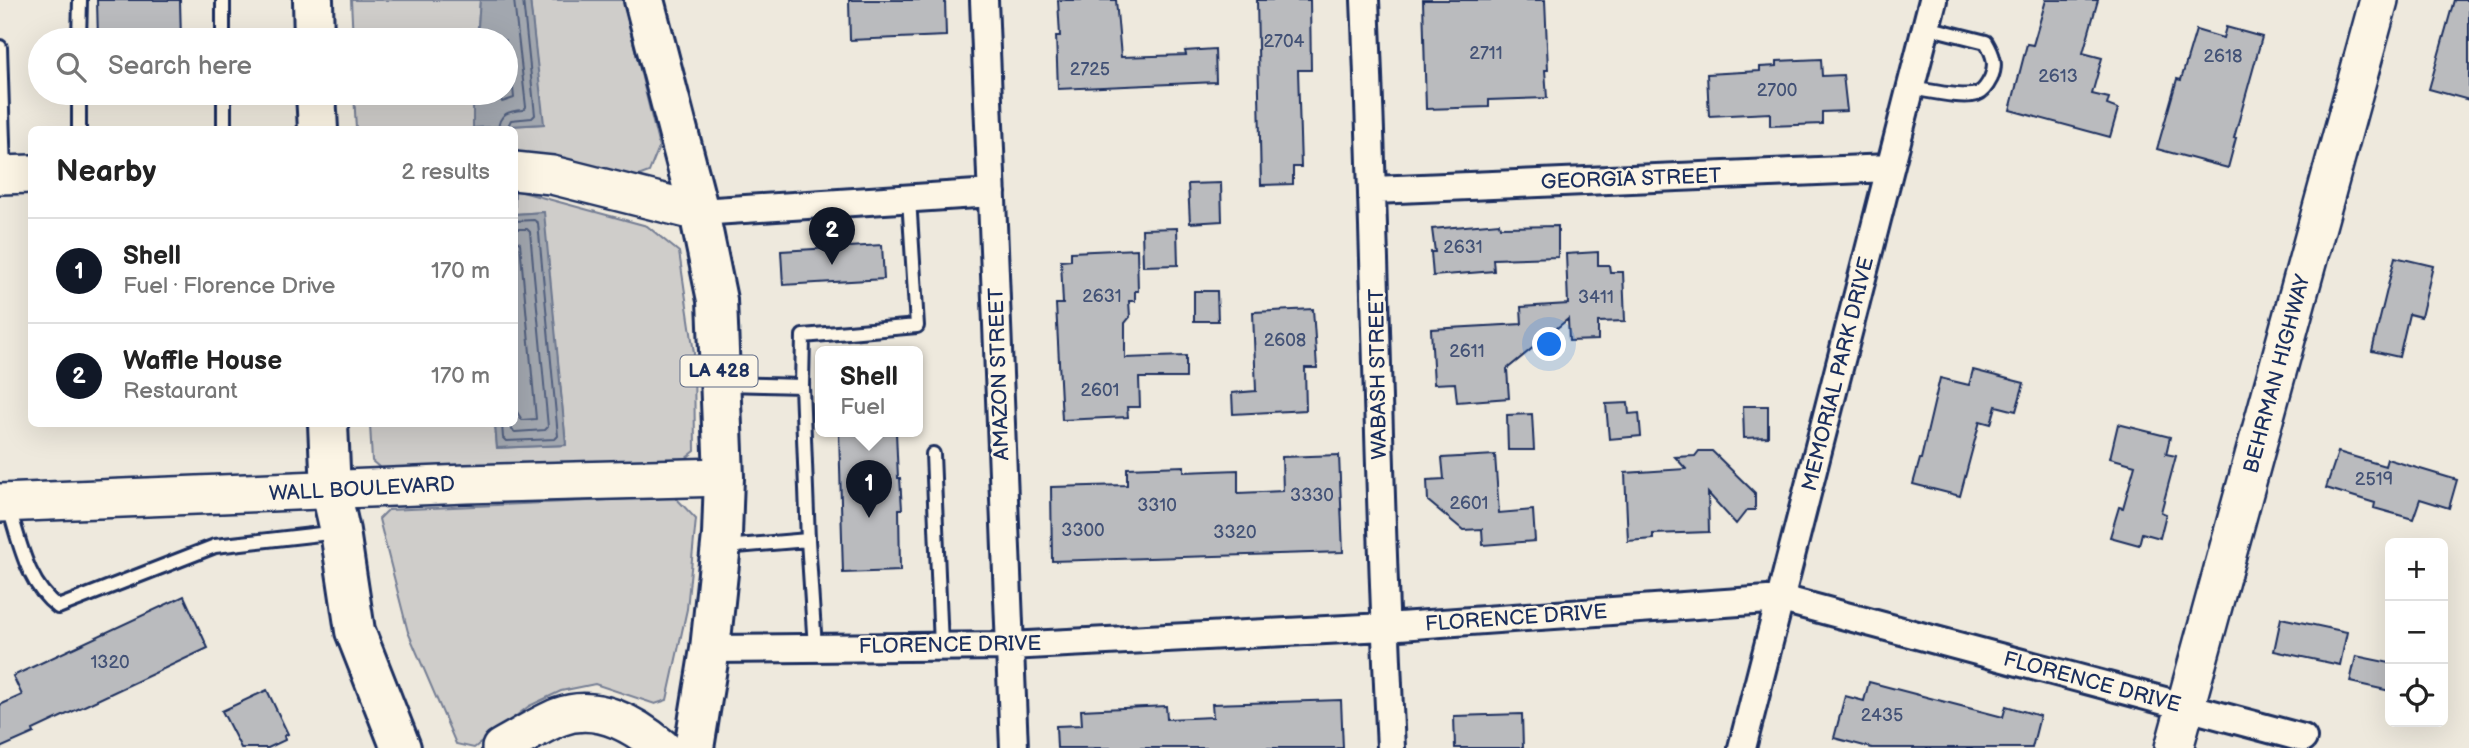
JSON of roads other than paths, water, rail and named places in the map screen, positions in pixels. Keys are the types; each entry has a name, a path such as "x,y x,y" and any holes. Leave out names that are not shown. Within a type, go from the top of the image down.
{"main road":[{"path":"313,0 314,28"},
{"name":"LA 428","path":"644,0 699,212 717,300 724,477 721,548 710,649 694,748"},
{"path":"317,105 318,126"},
{"path":"328,427 331,491 340,531 355,631 401,748"}],"street":[{"name":"AMAZON STREET","path":"984,0 1014,748"},
{"name":"WABASH STREET","path":"1365,0 1374,190 1385,627 1391,748"},
{"name":"MEMORIAL PARK DRIVE","path":"1742,748 1933,0"},
{"name":"BEHRMAN HIGHWAY","path":"2174,748 2379,0"},
{"name":"GEORGIA STREET","path":"1374,190 1889,168"},
{"path":"518,171 552,175 699,212 992,192"},
{"name":"WALL BOULEVARD","path":"4,503 466,484 724,477"},
{"name":"FLORENCE DRIVE","path":"710,649 1008,646 1385,627 1782,599 2303,738"},
{"path":"501,748 557,718 578,712 604,715 640,730 662,748"}],"lane":[{"path":"79,0 79,28"},
{"path":"223,0 223,28"},
{"path":"1910,88 1962,95 1977,94 1988,85 1994,71 1994,55 1986,42 1926,27"},
{"path":"0,47 12,175"},
{"path":"79,105 79,126"},
{"path":"224,105 224,126"},
{"path":"816,648 808,540 802,386 803,336 917,326 909,198"},
{"path":"720,384 802,386"},
{"path":"933,454 941,646"},
{"path":"4,503 36,583 45,597 58,607 215,545 340,531"},
{"path":"721,548 808,540"}],"water":[{"path":"480,0 530,0 544,124 473,126 473,105 518,105 518,28 478,28"},
{"path":"544,212 566,445 497,448 495,427 518,427 518,214"}],"place":[{"name":"Waffle House","path":"832,265"},
{"name":"Shell","path":"869,518"}]}
